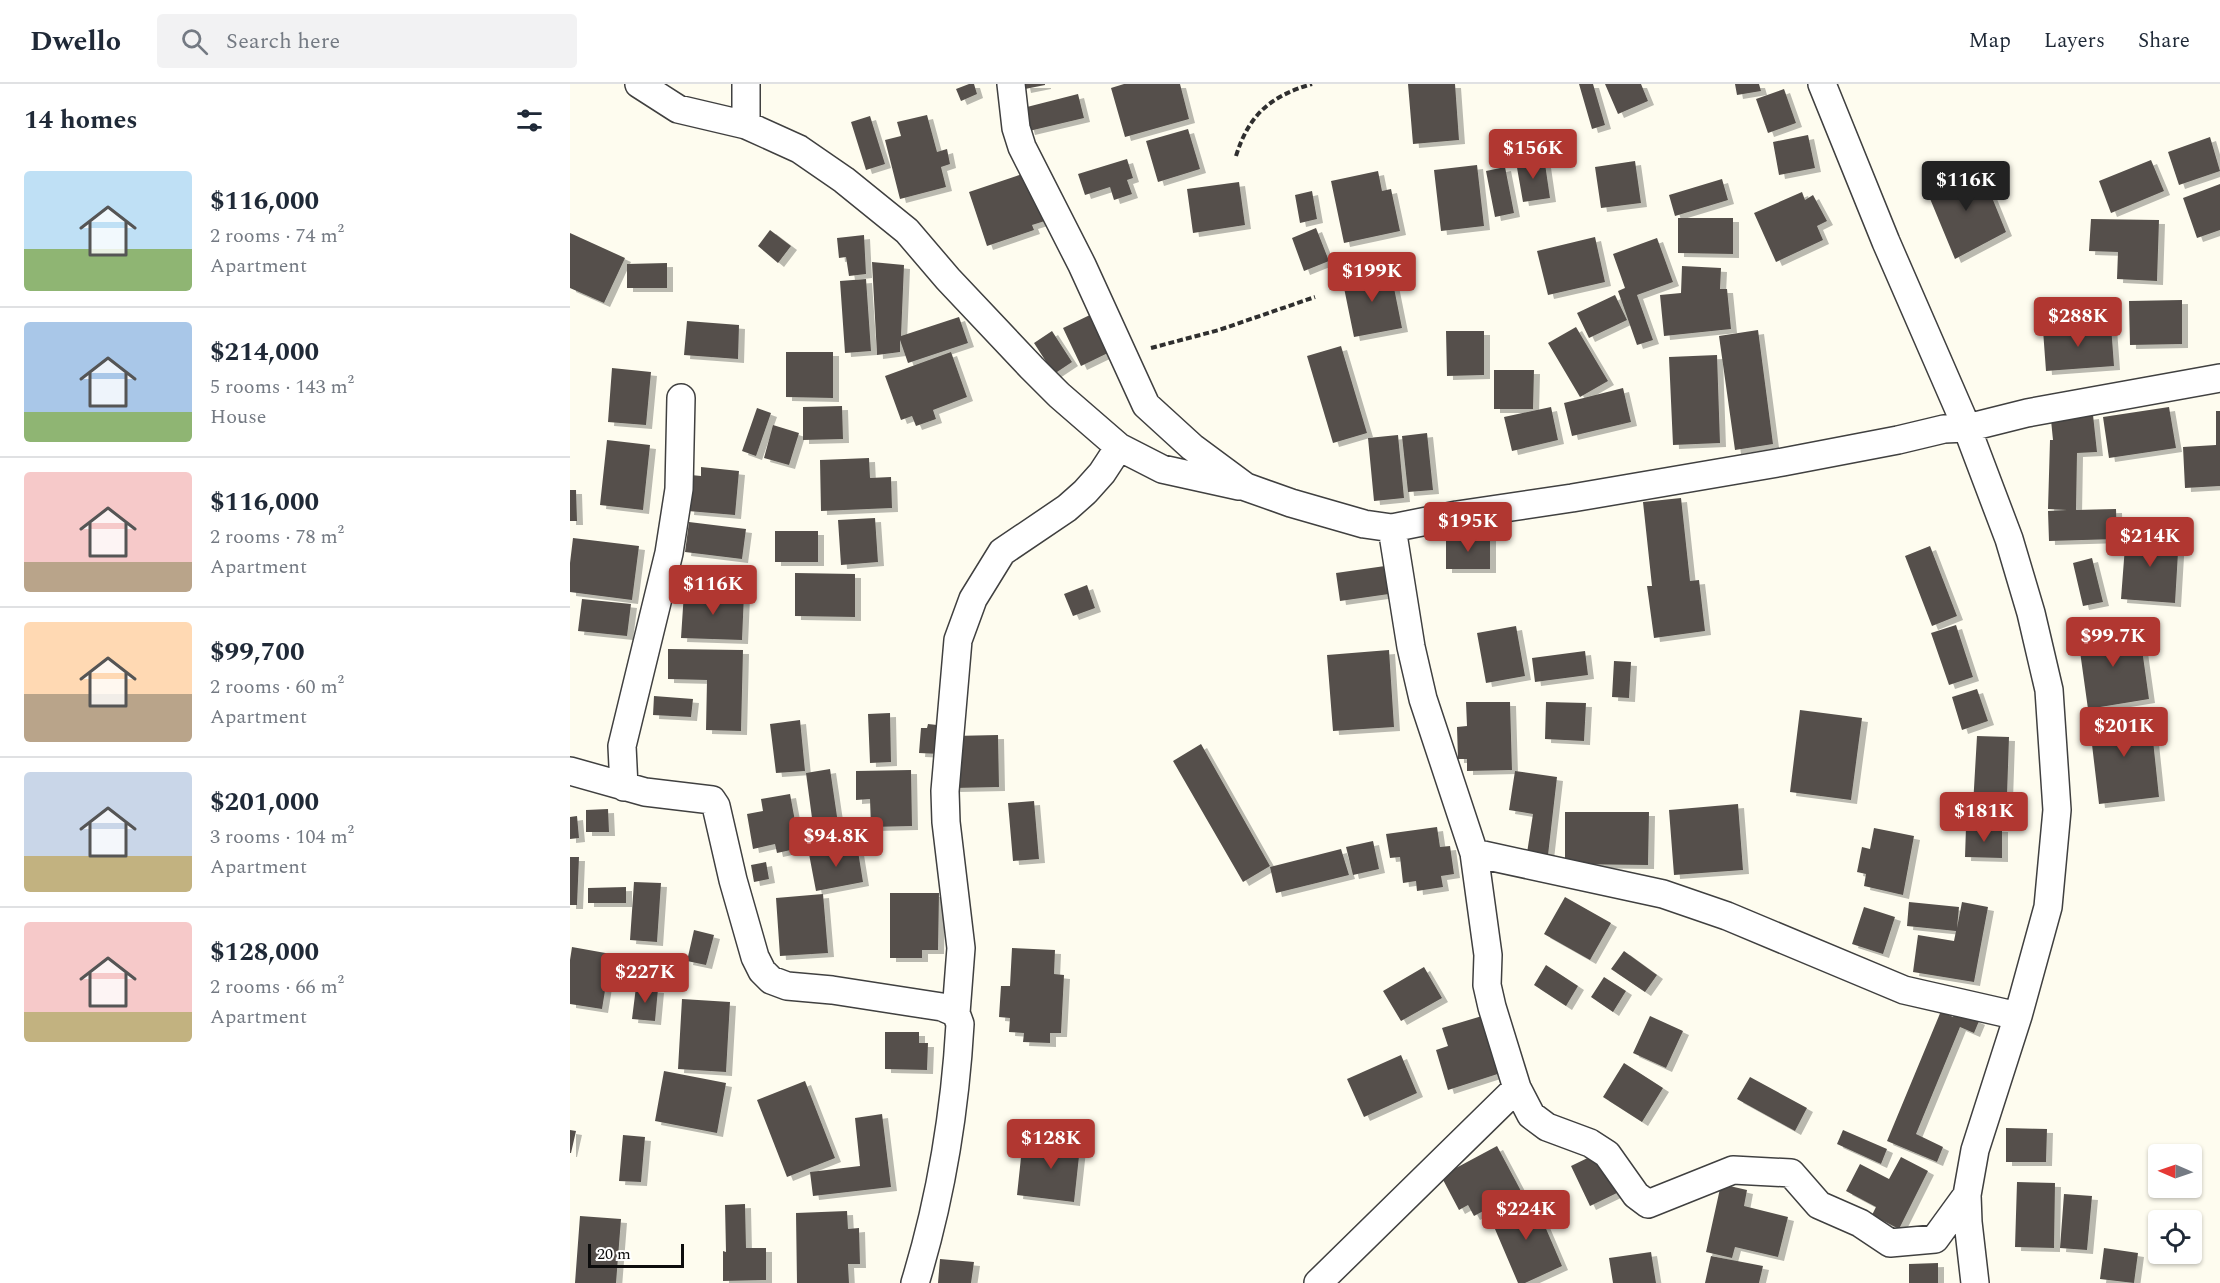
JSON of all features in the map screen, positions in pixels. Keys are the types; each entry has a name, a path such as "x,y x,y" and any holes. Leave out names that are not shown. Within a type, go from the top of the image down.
{"street":[{"path":"639,84 678,109 746,125 799,149 844,180 907,231 948,279 1032,368 1059,395 1119,447 1162,469 1246,487 1343,518 1392,528 1457,515 1783,462 1944,429 1967,428 2027,413 2220,378"},
{"path":"746,84 746,125"},
{"path":"1011,84 1016,128 1022,147 1082,265 1146,405 1192,447 1246,487"},
{"path":"1822,84 1886,242 1967,428 2009,538 2031,613 2049,690 2057,810 2048,907 2018,1016 1975,1150 1967,1195 1975,1283"},
{"path":"624,787 622,746 669,553 679,489 681,398"},
{"path":"915,1283 931,1231 952,1119 960,1024 956,1013 962,948 946,822 945,791 958,640 973,598 1002,552 1067,508 1085,492 1102,473 1119,447"},
{"path":"1392,528 1411,647 1423,699 1474,853 1488,955 1487,985 1492,1007 1517,1088 1531,1115 1547,1127 1590,1143 1607,1154 1636,1195 1648,1204 1733,1170 1791,1173 1819,1205 1860,1223 1890,1243 1935,1239 1967,1195"},
{"path":"570,771 645,792 712,800 716,806 733,880 755,957 762,971 771,980 787,986 832,990 931,1005 956,1013"},
{"path":"1474,853 1663,894 1727,916 1904,990 2018,1016"},
{"path":"1318,1283 1517,1088"}],"path":[{"path":"1236,156 1246,131 1272,100 1312,84"},
{"path":"1124,354 1220,330 1315,297"}],"building":[{"path":"974,84 977,94 961,101 956,89"},
{"path":"1024,84 1045,84 1045,85 1025,89"},
{"path":"1124,84 1180,84 1189,119 1125,137 1111,88"},
{"path":"1408,84 1455,84 1459,140 1413,144"},
{"path":"1579,84 1593,84 1605,125 1592,129"},
{"path":"1605,84 1641,84 1648,101 1618,114"},
{"path":"1735,84 1759,84 1761,91 1737,95"},
{"path":"1784,89 1796,123 1768,133 1756,99"},
{"path":"1078,94 1084,118 1029,131 1023,108"},
{"path":"927,115 937,152 947,149 950,164 941,167 946,187 900,199 885,140 901,136 897,122"},
{"path":"870,116 885,164 866,170 851,122"},
{"path":"1188,129 1200,169 1158,182 1146,141"},
{"path":"1808,135 1815,168 1779,175 1773,142"},
{"path":"2210,137 2220,171 2179,185 2168,152"},
{"path":"1544,157 1550,198 1523,202 1516,162"},
{"path":"1127,159 1133,178 1127,180 1132,194 1114,200 1110,187 1085,195 1078,174"},
{"path":"2151,160 2164,191 2111,213 2099,181"},
{"path":"1635,161 1641,203 1601,208 1595,167"},
{"path":"1477,165 1484,226 1441,231 1434,170"},
{"path":"1505,167 1514,213 1495,217 1486,171"},
{"path":"1980,168 2006,232 1955,259 1926,189"},
{"path":"1031,171 1048,220 1032,225 1034,230 987,246 969,192"},
{"path":"1378,171 1382,191 1391,189 1400,231 1344,243 1331,181"},
{"path":"1722,179 1728,200 1675,216 1669,195"},
{"path":"1239,182 1245,225 1193,233 1187,189"},
{"path":"2220,184 2220,230 2197,238 2183,198"},
{"path":"1312,191 1317,219 1300,223 1295,195"},
{"path":"1802,192 1805,200 1813,195 1827,221 1817,226 1823,240 1776,262 1754,213"},
{"path":"1678,218 1733,218 1733,254 1678,253"},
{"path":"2091,219 2159,220 2157,281 2117,279 2118,252 2089,251"},
{"path":"1316,228 1329,261 1304,271 1292,238"},
{"path":"770,230 791,246 778,263 758,246"},
{"path":"570,233 625,258 604,303 570,288"},
{"path":"864,235 866,274 849,276 846,257 839,258 837,238"},
{"path":"1595,237 1605,282 1548,295 1537,251"},
{"path":"1657,238 1673,282 1637,295 1653,340 1637,345 1618,291 1625,288 1613,254"},
{"path":"872,262 904,265 901,336 959,317 968,343 908,363 900,340 900,352 877,355"},
{"path":"667,263 667,288 627,288 627,264"},
{"path":"1682,266 1721,268 1720,289 1727,289 1731,329 1664,336 1660,295 1681,293"},
{"path":"1390,268 1402,328 1354,337 1342,278"},
{"path":"866,279 871,351 845,353 840,281"},
{"path":"1615,295 1627,320 1589,338 1577,313"},
{"path":"2182,300 2182,344 2130,345 2129,301"},
{"path":"1094,313 1112,351 1081,366 1063,328"},
{"path":"687,321 739,325 738,359 684,355"},
{"path":"2111,325 2114,366 2046,371 2043,330"},
{"path":"1576,327 1608,381 1580,397 1548,343"},
{"path":"1758,330 1773,444 1735,450 1719,336"},
{"path":"1052,331 1072,362 1054,374 1034,343"},
{"path":"1446,331 1484,331 1484,375 1447,376"},
{"path":"1341,346 1367,433 1333,443 1307,356"},
{"path":"786,352 833,352 833,398 786,397"},
{"path":"951,352 967,397 933,410 936,419 916,426 912,416 901,420 885,376"},
{"path":"1717,355 1720,443 1673,445 1669,357"},
{"path":"612,368 651,372 646,425 608,422"},
{"path":"1494,370 1534,370 1533,409 1494,409"},
{"path":"1623,388 1631,422 1572,436 1564,403"},
{"path":"842,406 843,439 803,440 803,407"},
{"path":"1551,407 1558,440 1512,451 1504,417"},
{"path":"2169,407 2176,448 2109,458 2103,417"},
{"path":"757,408 771,413 756,456 742,451"},
{"path":"2216,411 2220,411 2220,486 2185,488 2183,447 2216,445"},
{"path":"2093,415 2097,452 2077,453 2076,510 2116,509 2117,539 2049,541 2048,511 2067,510 2048,509 2050,440 2053,440 2051,420"},
{"path":"773,425 799,433 789,465 764,458"},
{"path":"1427,433 1433,490 1408,492 1402,436"},
{"path":"1398,435 1404,498 1374,501 1368,438"},
{"path":"607,440 650,445 643,510 600,505"},
{"path":"869,458 870,478 891,477 892,508 821,511 820,460"},
{"path":"701,467 739,471 735,515 688,511 691,475 701,476"},
{"path":"570,490 576,490 577,521 570,521"},
{"path":"1681,498 1690,581 1699,580 1705,631 1654,638 1647,586 1652,586 1643,502"},
{"path":"875,518 878,562 841,565 838,520"},
{"path":"689,522 746,529 742,559 685,552"},
{"path":"775,531 818,531 818,562 775,562"},
{"path":"2126,533 2179,536 2175,603 2121,599"},
{"path":"1446,537 1490,537 1490,569 1446,569"},
{"path":"573,538 639,546 632,600 570,592"},
{"path":"1930,546 1957,616 1932,626 1905,556"},
{"path":"2092,558 2103,602 2083,606 2073,563"},
{"path":"1385,566 1389,594 1340,601 1336,573"},
{"path":"795,573 855,574 855,617 795,616"},
{"path":"1087,585 1095,608 1073,616 1064,594"},
{"path":"684,592 744,594 742,640 681,638"},
{"path":"582,599 631,604 627,636 578,631"},
{"path":"1956,625 1973,677 1949,685 1931,633"},
{"path":"1516,626 1525,676 1486,683 1477,633"},
{"path":"2139,628 2149,699 2088,709 2078,637"},
{"path":"668,649 743,650 741,731 706,730 707,680 668,679"},
{"path":"1389,650 1394,727 1333,731 1327,655"},
{"path":"1585,651 1588,675 1535,682 1532,658"},
{"path":"1614,661 1631,662 1629,698 1612,697"},
{"path":"1977,689 1988,721 1962,730 1952,697"},
{"path":"654,696 693,699 691,717 653,715"},
{"path":"1466,702 1510,702 1512,770 1467,771 1467,759 1458,759 1457,727 1467,726"},
{"path":"1546,702 1586,703 1584,741 1545,739"},
{"path":"1800,710 1862,718 1851,800 1790,792"},
{"path":"2150,712 2159,797 2099,804 2089,719"},
{"path":"890,713 891,762 870,763 868,714"},
{"path":"800,720 805,771 776,773 770,724"},
{"path":"928,724 937,725 936,731 941,731 940,754 919,753 921,728 927,728"},
{"path":"998,735 999,787 954,788 953,736"},
{"path":"1977,736 2009,737 2006,825 1972,823"},
{"path":"1201,744 1270,866 1243,882 1173,761"},
{"path":"830,769 839,830 814,833 806,773"},
{"path":"911,770 912,826 871,827 870,799 856,800 856,771"},
{"path":"1515,771 1557,777 1548,855 1527,853 1533,814 1509,810"},
{"path":"790,794 800,848 777,853 775,844 753,849 747,814 763,811 761,799"},
{"path":"1034,801 1039,859 1013,861 1008,803"},
{"path":"1738,804 1743,870 1674,875 1669,810"},
{"path":"608,809 609,832 586,832 586,810"},
{"path":"1565,812 1649,812 1648,865 1565,864"},
{"path":"577,816 579,838 570,839 570,817"},
{"path":"1437,827 1440,847 1450,846 1454,874 1441,876 1443,887 1417,891 1416,881 1403,883 1400,857 1390,858 1386,834"},
{"path":"1966,827 2002,828 2002,858 1965,857"},
{"path":"1874,828 1914,836 1903,895 1864,886 1866,874 1857,872 1862,847 1870,849"},
{"path":"1373,841 1379,869 1353,875 1346,847"},
{"path":"857,845 863,882 816,891 809,854"},
{"path":"1341,849 1349,875 1276,893 1270,867"},
{"path":"570,857 579,857 577,905 570,905"},
{"path":"766,862 769,879 754,882 751,865"},
{"path":"634,882 661,883 657,942 630,940"},
{"path":"626,887 626,903 588,903 588,888"},
{"path":"890,893 939,893 938,950 922,950 922,958 890,958"},
{"path":"823,894 828,953 780,956 776,898"},
{"path":"1565,897 1611,923 1590,960 1544,934"},
{"path":"1909,902 1959,907 1957,928 1962,902 1988,907 1974,982 1913,972 1918,935 1954,941 1956,931 1907,926"},
{"path":"1864,907 1895,917 1883,954 1852,944"},
{"path":"694,930 714,935 706,965 687,961"},
{"path":"572,947 611,954 602,1009 570,1004"},
{"path":"1012,948 1055,950 1054,974 1064,975 1061,1033 1050,1033 1050,1043 1023,1042 1024,1033 1009,1032 1010,1018 999,1017 1001,986 1010,986"},
{"path":"1624,951 1657,975 1645,992 1611,969"},
{"path":"1546,965 1578,986 1566,1006 1534,985"},
{"path":"1424,967 1442,998 1401,1021 1383,991"},
{"path":"1604,977 1626,991 1613,1012 1591,997"},
{"path":"636,987 658,989 655,1021 632,1019"},
{"path":"682,999 730,1002 726,1072 678,1069"},
{"path":"1941,1011 1953,1017 1956,1011 1979,1021 1974,1033 1960,1027 1916,1134 1943,1147 1937,1162 1887,1141"},
{"path":"1492,1013 1510,1070 1448,1090 1436,1050 1448,1046 1442,1028"},
{"path":"1650,1016 1683,1031 1666,1068 1633,1053"},
{"path":"885,1032 919,1032 919,1043 928,1043 927,1070 885,1069"},
{"path":"1401,1055 1417,1093 1364,1117 1347,1079"},
{"path":"1624,1063 1663,1088 1642,1122 1603,1097"},
{"path":"664,1071 726,1083 717,1133 655,1121"},
{"path":"1750,1077 1807,1108 1795,1131 1737,1099"},
{"path":"805,1081 835,1158 787,1177 757,1100"},
{"path":"882,1114 891,1187 813,1196 810,1172 860,1166 855,1118"},
{"path":"2006,1128 2047,1129 2046,1162 2006,1162"},
{"path":"570,1130 576,1131 571,1153 570,1153"},
{"path":"1843,1130 1887,1149 1881,1164 1837,1144"},
{"path":"623,1135 645,1137 641,1182 619,1181"},
{"path":"1051,1135 1081,1138 1074,1202 1017,1195 1022,1148 1049,1151"},
{"path":"1497,1146 1521,1191 1474,1216 1468,1205 1459,1210 1441,1176"},
{"path":"1600,1152 1619,1192 1590,1206 1571,1166"},
{"path":"1901,1157 1928,1171 1899,1229 1872,1215 1876,1207 1846,1191 1860,1164 1889,1179"},
{"path":"2017,1182 2055,1183 2054,1248 2015,1247"},
{"path":"1721,1184 1747,1190 1744,1206 1788,1217 1778,1257 1735,1247 1732,1258 1706,1252"},
{"path":"2064,1194 2092,1196 2087,1250 2060,1248"},
{"path":"1532,1196 1562,1266 1525,1283 1518,1283 1489,1215"},
{"path":"745,1204 746,1248 766,1248 766,1280 723,1281 723,1251 726,1252 725,1205"},
{"path":"847,1211 848,1229 859,1228 860,1264 848,1264 849,1283 797,1283 796,1213"},
{"path":"580,1216 621,1219 616,1283 575,1283"},
{"path":"2104,1248 2138,1253 2134,1283 2100,1279"},
{"path":"1651,1252 1656,1283 1613,1283 1609,1258"},
{"path":"1711,1256 1763,1266 1759,1283 1705,1283"},
{"path":"940,1259 974,1262 971,1283 938,1283"},
{"path":"1938,1263 1938,1283 1909,1283 1909,1264"}]}
